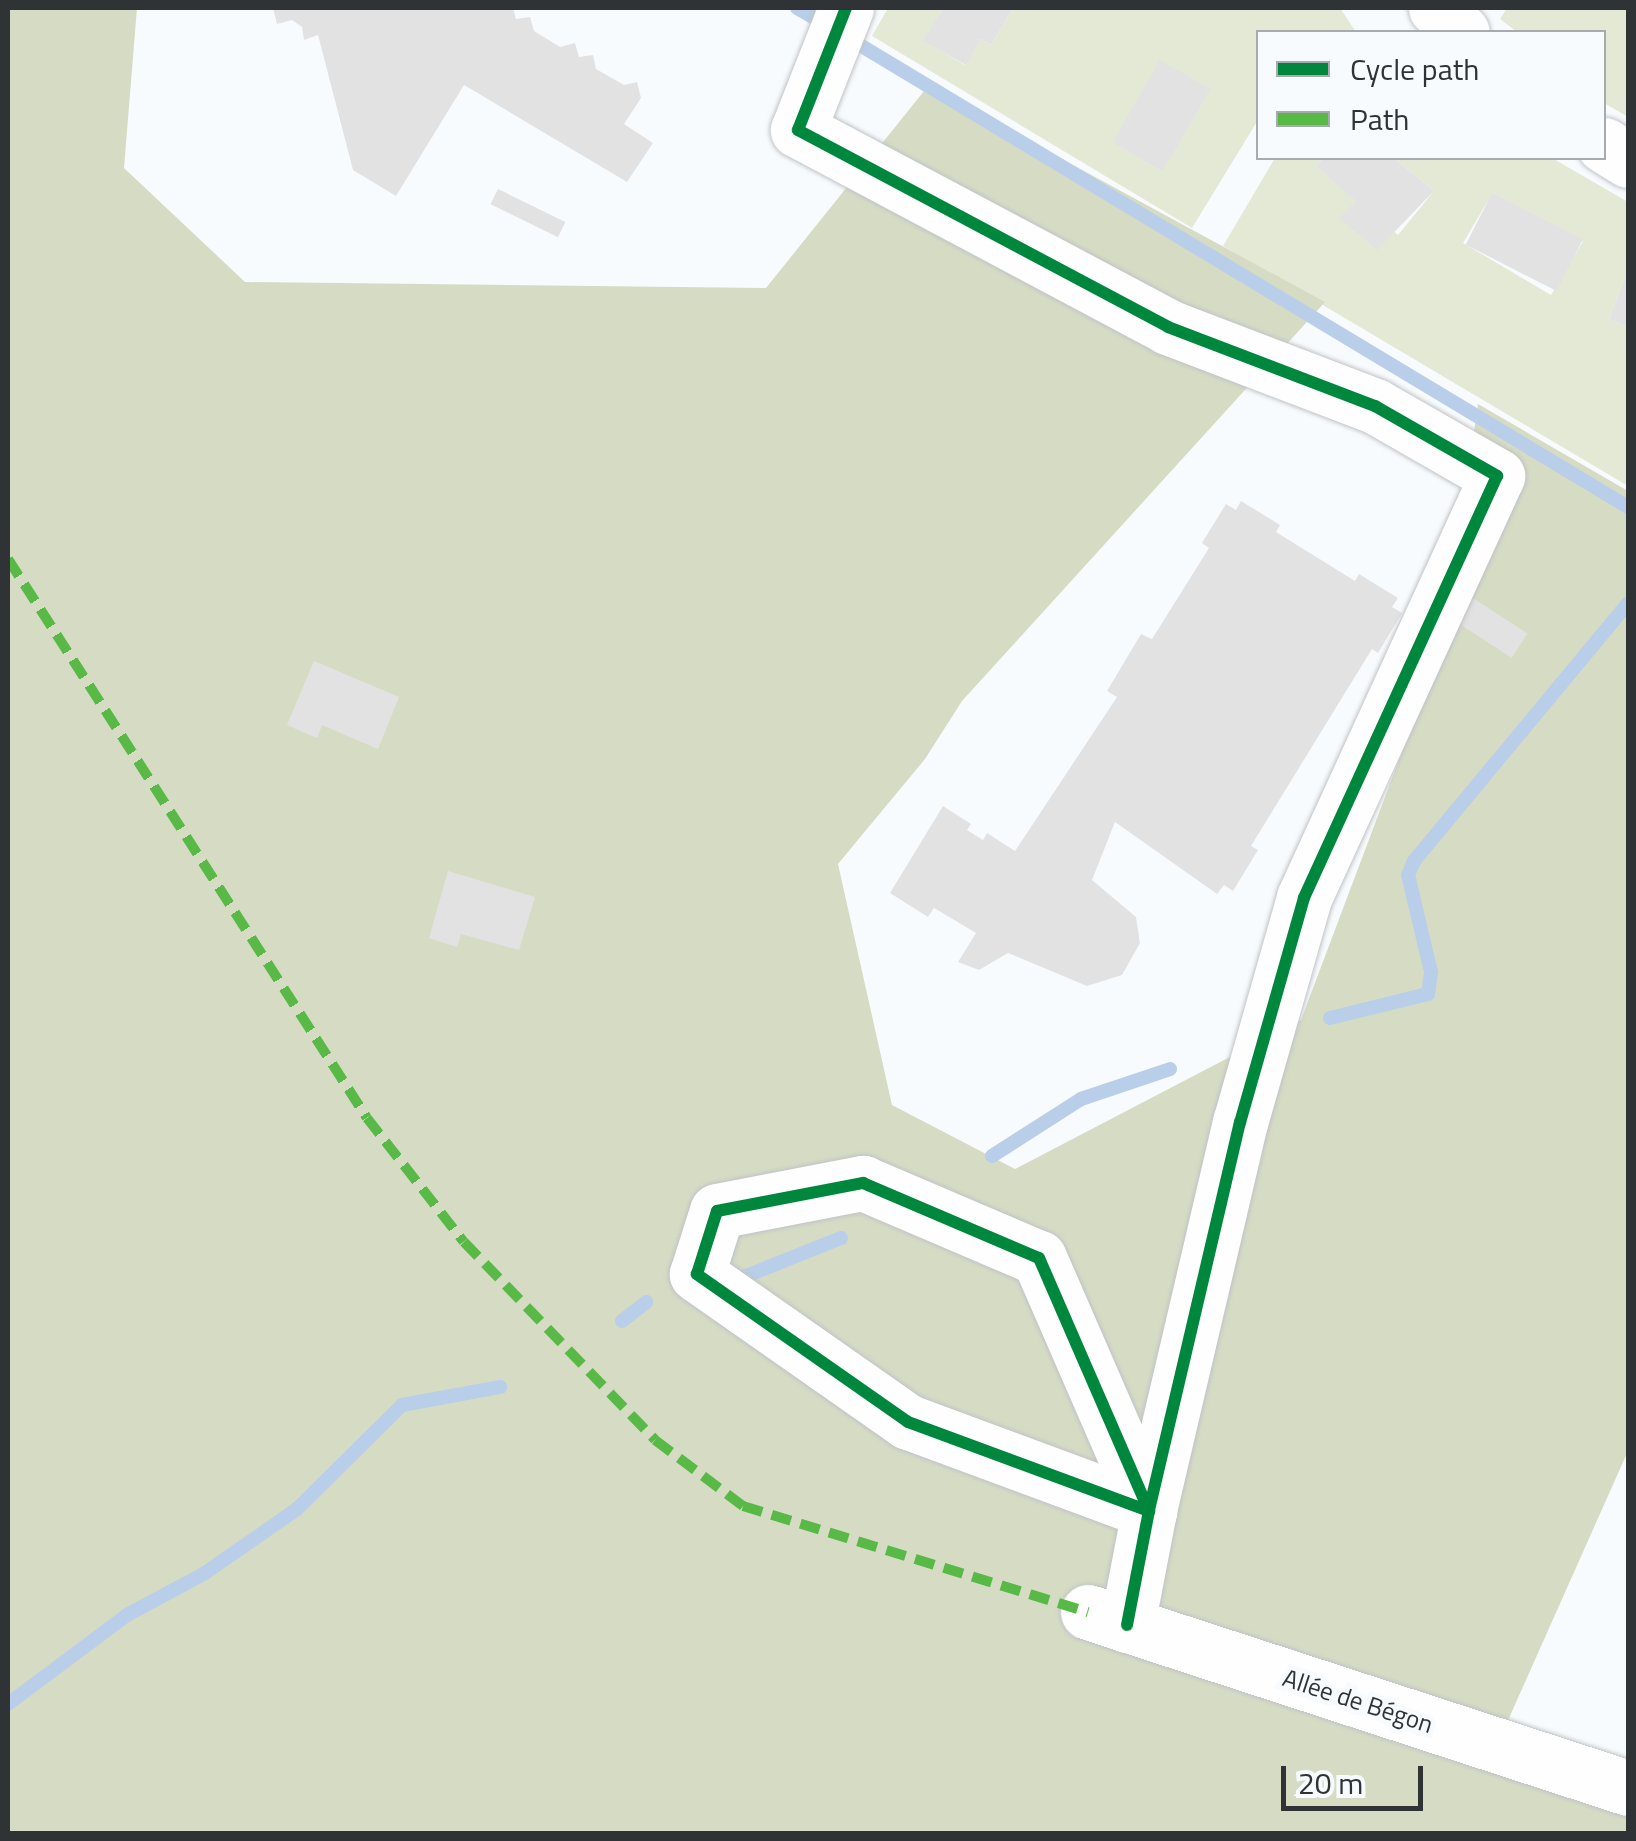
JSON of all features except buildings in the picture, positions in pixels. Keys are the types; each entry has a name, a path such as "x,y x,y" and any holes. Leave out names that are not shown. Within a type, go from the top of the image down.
{"street":[{"path":"846,8 798,130 1168,327 1375,406 1497,476 1304,898 1240,1122 1149,1511"},
{"path":"1436,8 1460,30"},
{"path":"1606,146 1628,160"},
{"path":"863,1183 1039,1258 1149,1511 908,1422 696,1274 716,1211 863,1183"},
{"name":"Allée de Bégon","path":"1149,1511 1108,1619 1628,1788"}],"green space":[{"path":"8,8 137,8 124,168 245,282 766,288 928,86 1325,302 962,701 925,759 838,864 892,1105 1015,1169 1301,1020 1443,643 1478,404 1628,491 1628,1451 1497,1745 1628,1786 1628,1833 8,1834"},
{"path":"888,8 943,8 924,41 965,65 981,39 991,45 1013,8 1340,8 1355,30 1256,30 1256,123 1192,228 872,36"},
{"path":"1507,8 1628,8 1628,117 1606,104 1606,30 1514,30 1500,19"},
{"path":"1274,160 1321,160 1316,166 1398,235 1434,191 1396,160 1555,160 1628,202 1628,269 1609,319 1628,327 1628,486 1223,246","holes":["1492,194 1583,241 1551,295 1463,243"]}],"waterway":[{"path":"797,8 826,25"},
{"path":"845,36 1628,507"},
{"path":"1330,1018 1428,994 1431,972 1408,875 1414,861 1628,603"},
{"path":"992,1156 1081,1099 1170,1069"},
{"path":"736,1280 841,1238"},
{"path":"622,1321 646,1302"},
{"path":"8,1704 127,1615 205,1573 297,1509 402,1405 500,1387"}],"marked path":[{"path":"8,559 367,1118 464,1242 655,1440 743,1506 1088,1612"}],"cycle path":[{"path":"846,8 798,130 1168,327 1375,406 1497,476 1304,898 1240,1122 1149,1511"},
{"path":"1127,1625 1149,1511 908,1422 697,1274 717,1211 863,1183 1039,1258 1149,1511"}]}
